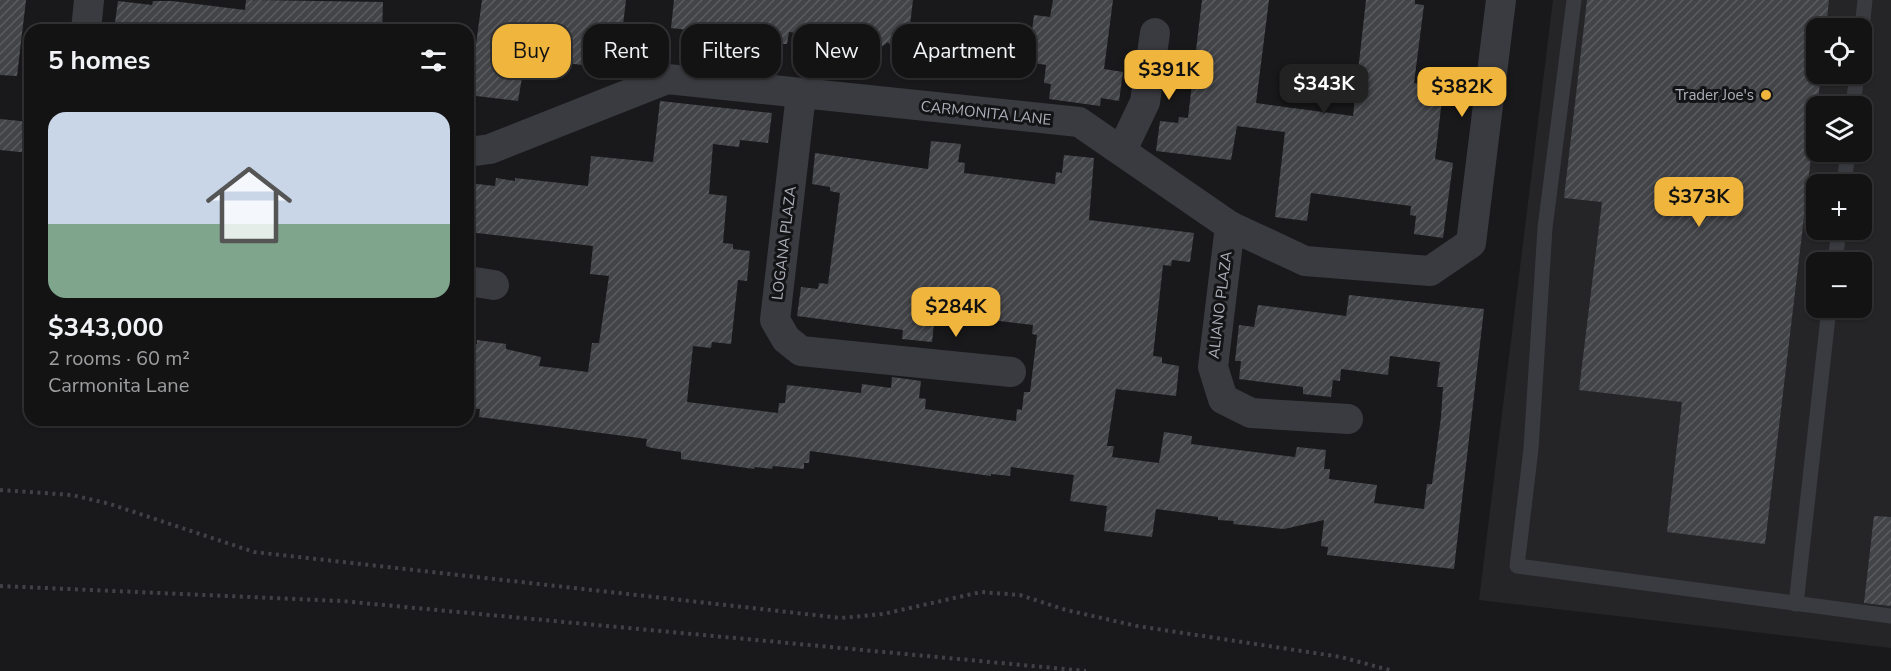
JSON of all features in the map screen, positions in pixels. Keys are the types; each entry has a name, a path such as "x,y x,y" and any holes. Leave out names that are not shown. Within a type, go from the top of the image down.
{"street":[{"path":"87,24 89,0"},
{"name":"CARMONITA LANE","path":"474,151 490,149 667,79 1079,122 1230,226 1305,261 1430,271 1471,243 1501,0"},
{"path":"1122,150 1145,102 1155,33"},
{"name":"LOGANA PLAZA","path":"801,94 775,320 786,339 801,351 1011,372"},
{"name":"ALIANO PLAZA","path":"1230,226 1213,367 1223,399 1251,413 1348,419"}],"lane":[{"path":"1574,0 1545,228 1531,449 1517,566 1891,616"},
{"path":"1863,18 1865,0"},
{"path":"1796,603 1828,318"}],"path":[{"path":"0,490 72,495 110,504 254,552 841,618 883,614 981,591 1020,595 1066,610 1137,626 1341,657 1393,671"},
{"path":"0,586 341,601 1086,671"}],"shaded area":[{"path":"1553,0 1891,0 1891,648 1479,600"}],"building":[{"path":"0,0 26,0 17,76 0,75"},
{"path":"246,0 383,2 382,24 115,24 118,1 152,5 153,1 172,1 245,10"},
{"path":"482,0 626,0 623,24 583,24 583,65 571,64 571,24 492,24 492,78 522,78 518,101 474,96 474,59"},
{"path":"674,0 913,0 910,24 892,24 892,47 888,42 880,48 880,24 793,24 793,33 789,32 787,44 781,44 781,24 681,24 681,29 671,28"},
{"path":"1053,0 1113,0 1104,69 1123,72 1119,101 1101,98 1100,106 1049,99 1051,84 1044,83 1046,65 1036,63 1036,24 1033,24 1034,15 1050,17"},
{"path":"1202,0 1269,0 1256,103 1353,116 1366,0 1415,0 1415,4 1424,5 1414,83 1426,84 1425,89 1443,91 1435,159 1453,163 1443,238 1414,234 1416,216 1410,215 1411,206 1311,193 1307,221 1275,217 1285,132 1237,126 1231,160 1156,151 1160,121 1178,123 1179,117 1188,118"},
{"path":"1587,0 1829,0 1827,18 1806,18 1806,84 1820,84 1818,96 1806,96 1806,162 1811,162 1809,174 1806,174 1806,200 1765,544 1667,532 1682,402 1579,390 1602,202 1564,198"},
{"path":"660,101 772,113 768,143 740,140 739,147 713,144 709,194 727,196 723,243 733,244 733,249 750,251 747,281 738,280 731,344 712,342 711,348 693,346 687,402 778,413 779,403 785,403 787,385 861,393 862,384 891,388 892,377 921,381 919,398 926,399 925,409 1016,421 1017,409 1022,410 1024,392 1030,392 1037,335 1032,334 1033,325 941,314 940,324 934,324 932,342 902,339 903,330 797,316 801,287 818,289 819,283 828,284 840,193 830,191 830,187 812,184 815,153 928,169 931,141 961,144 958,162 965,163 964,173 1055,184 1056,172 1062,173 1064,155 1094,158 1089,220 1194,233 1190,262 1172,260 1171,266 1163,265 1153,356 1162,357 1162,363 1179,366 1176,396 1116,389 1107,446 1114,446 1112,457 1159,463 1164,432 1192,436 1191,444 1295,457 1297,447 1326,450 1324,469 1330,469 1329,479 1377,485 1374,503 1424,509 1427,484 1432,484 1441,417 1443,387 1437,387 1440,362 1390,356 1388,375 1341,369 1340,381 1333,380 1331,397 1303,394 1303,387 1239,379 1241,361 1235,361 1239,325 1254,327 1258,305 1346,316 1349,295 1484,309 1454,569 1327,555 1328,547 1321,546 1324,520 1284,529 1233,524 1234,521 1218,520 1218,517 1156,509 1152,537 1104,531 1107,506 1070,501 1074,475 1011,467 1010,476 991,474 991,476 810,451 809,463 804,463 804,469 773,466 772,469 755,467 754,469 681,459 681,452 646,446 647,439 479,417 480,409 474,408 474,344 477,344 477,340 506,344 506,349 541,357 539,366 588,372 592,343 599,343 609,276 590,274 593,246 474,233 474,184 495,186 496,178 515,181 515,178 588,186 591,156 653,162"},
{"path":"0,119 24,121 24,152 0,150"},
{"path":"1874,516 1891,517 1891,606 1864,603"}],"place":[{"name":"Trader Joe's","path":"1766,95"}]}
